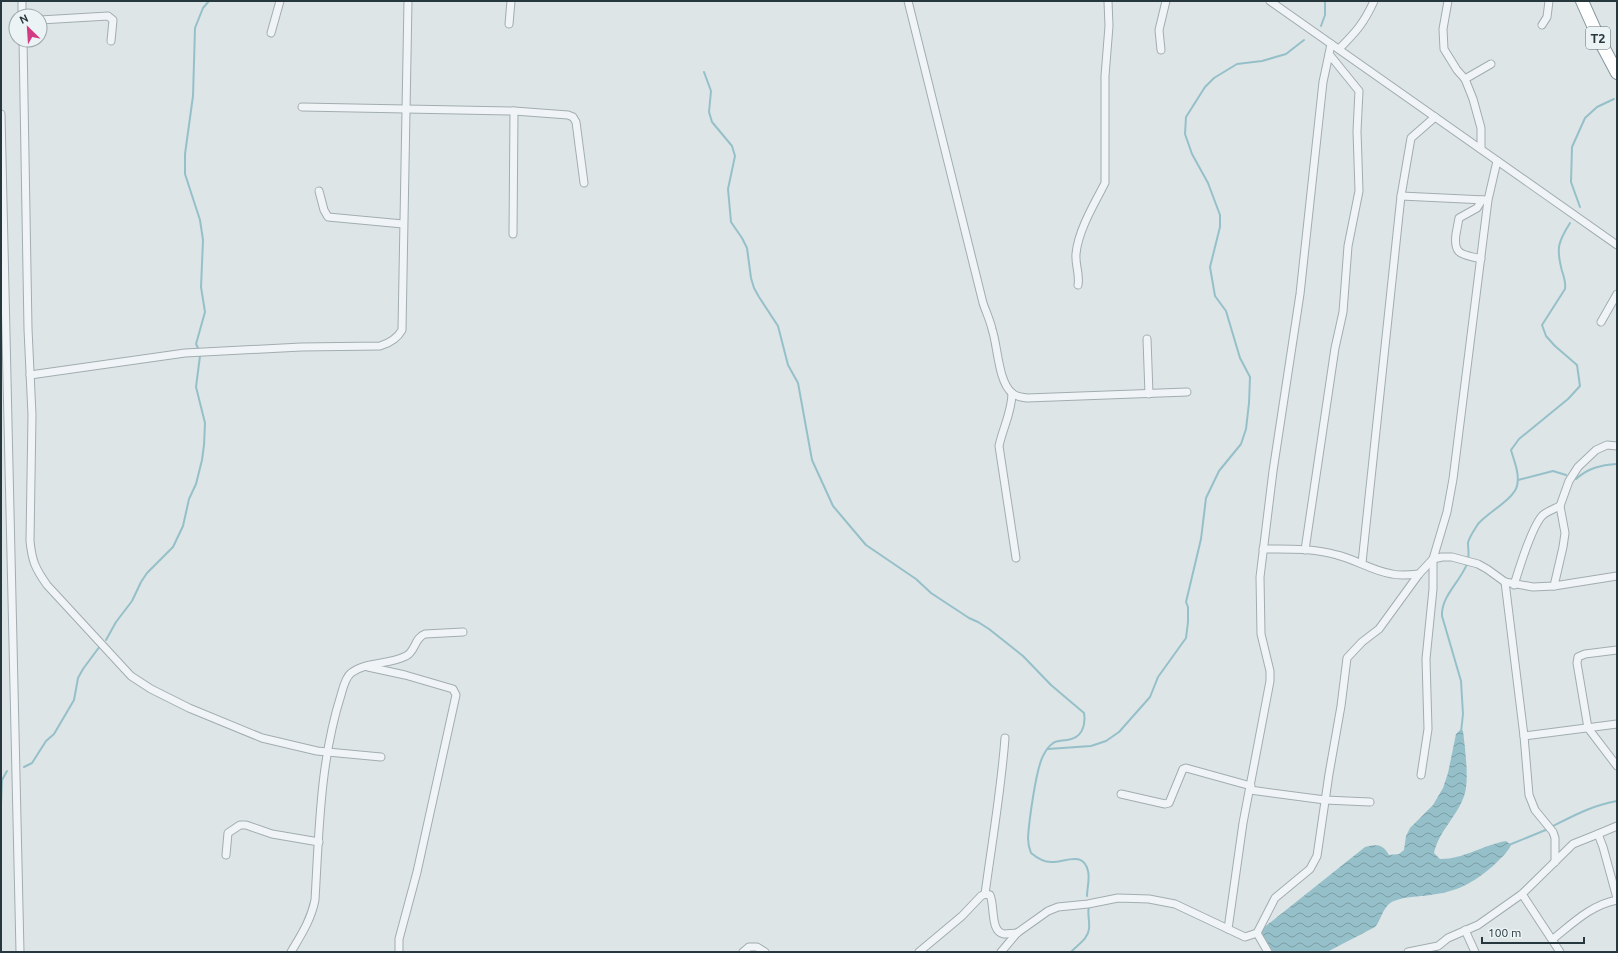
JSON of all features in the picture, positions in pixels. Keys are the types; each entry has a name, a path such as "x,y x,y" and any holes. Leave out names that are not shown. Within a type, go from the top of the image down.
{"highway":[{"name":"T2","path":"1582,1 1600,41 1617,73"}],"street":[{"path":"271,33 280,1"},
{"path":"30,375 185,353 301,347 380,346 399,336 402,330 408,1"},
{"path":"509,24 511,1"},
{"path":"908,1 983,303 993,330 1004,378 1012,394 1011,410 999,446 1016,558"},
{"path":"1078,285 1079,274 1075,259 1077,246 1105,177 1105,76 1109,26 1108,1"},
{"path":"1160,50 1159,30 1166,1"},
{"path":"1270,1 1617,245"},
{"path":"1339,49 1360,27 1374,1"},
{"path":"1448,1 1444,29 1444,49 1457,70 1465,79 1478,114 1481,128 1481,149"},
{"path":"1542,25 1546,20 1549,1"},
{"path":"48,20 108,16 113,20 111,41"},
{"path":"1228,929 1237,864 1270,681 1270,671 1263,649 1261,634 1260,577 1300,294 1322,82 1331,44"},
{"path":"22,48 28,329 32,415 30,541 32,558 38,572 47,585 131,676 146,686 189,708 262,738 327,752 380,757"},
{"path":"1305,550 1335,348 1343,312 1348,246 1360,185 1357,131 1359,91 1329,54"},
{"path":"1465,79 1491,64"},
{"path":"302,107 514,111 568,115 573,117 576,122 584,182"},
{"path":"513,234 514,111"},
{"path":"1,114 20,952"},
{"path":"1362,564 1401,196 1412,138 1435,117"},
{"path":"1421,775 1428,729 1426,659 1433,589 1433,559 1447,512 1453,479 1481,259 1485,200 1497,162"},
{"path":"319,191 324,210 328,217 403,224"},
{"path":"1401,196 1485,200"},
{"path":"1481,259 1460,253 1455,245 1459,218 1477,208 1485,200"},
{"path":"1601,322 1617,294"},
{"path":"1147,339 1149,394"},
{"path":"1012,394 1018,397 1027,398 1187,392"},
{"path":"1554,586 1565,533 1560,506 1569,481 1578,468 1601,446 1617,446"},
{"path":"1514,585 1525,550 1539,520 1547,512 1560,506"},
{"path":"1263,549 1305,550 1334,554 1378,571 1392,574 1419,574"},
{"path":"1000,952 1017,933 1048,911 1058,907 1088,904 1118,898 1149,899 1175,904 1245,937 1257,933 1275,898 1314,864 1341,706 1347,658 1362,642 1379,629 1419,574 1433,559 1452,557 1478,564 1505,582 1514,585 1534,587 1554,586 1617,576"},
{"path":"1505,582 1531,802 1535,810 1553,832 1555,838 1555,862"},
{"path":"291,952 309,922 315,900 327,752 332,725 346,680 351,673 366,666 406,656 410,653 420,636 425,634 463,632"},
{"path":"1617,650 1585,654 1578,657 1577,663 1588,728 1617,766"},
{"path":"366,666 431,682 453,689 456,694 417,872 398,939 399,952"},
{"path":"1524,736 1617,724"},
{"path":"985,894 997,800 1001,784 1005,738"},
{"path":"1121,794 1165,804 1169,803 1183,769 1186,768 1250,788 1325,800 1370,802"},
{"path":"226,855 228,833 240,825 246,825 272,834 319,842"},
{"path":"1408,952 1438,946 1448,938 1478,925 1522,894 1573,844 1617,826"},
{"path":"1553,939 1588,911 1617,899 1603,846 1598,834"},
{"path":"919,952 962,916 980,896 985,894 990,895 992,900 995,927 1004,934 1017,933"},
{"path":"1522,894 1553,939 1560,952"},
{"path":"1465,930 1475,952"},
{"path":"1257,933 1268,952"},
{"path":"743,952 749,947 757,947 765,952"}],"water":[{"path":"1461,729 1463,731 1466,762 1467,779 1465,793 1462,801 1440,837 1434,853 1440,859 1457,857 1506,841 1511,845 1506,853 1486,872 1464,886 1440,894 1403,898 1390,903 1375,927 1327,952 1268,952 1257,933 1365,847 1373,845 1382,847 1389,855 1399,854 1404,850 1406,836 1410,828 1433,805 1443,788 1448,773 1456,734"}],"waterway":[{"path":"198,348 196,344 205,312 201,287 203,240 200,220 185,174 185,154 193,96 195,28 203,8 209,1"},
{"path":"1321,26 1325,15 1325,1"},
{"path":"1048,749 1091,746 1106,741 1119,732 1150,697 1158,677 1186,638 1188,622 1188,607 1186,602 1201,539 1206,498 1219,471 1241,444 1246,429 1250,377 1240,358 1226,311 1215,296 1210,267 1220,227 1220,215 1208,183 1192,154 1185,134 1186,117 1205,87 1214,78 1237,64 1262,61 1286,54 1304,40"},
{"path":"704,72 711,91 709,112 712,122 732,146 735,156 728,189 731,222 747,248 751,278 754,288 778,326 788,365 798,383 812,460 833,506 866,545 916,579 931,593 969,618 989,629 1023,656 1051,685 1084,713 1082,731 1072,739 1057,741 1048,748 1043,756 1035,783 1028,838 1031,853 1038,858 1048,862 1072,859 1082,861 1086,865 1089,874 1087,896"},
{"path":"1580,207 1571,182 1572,147 1585,118 1597,107 1614,99"},
{"path":"1461,732 1463,714 1461,681 1442,616 1442,609 1444,602 1467,564 1469,556 1468,543 1478,524 1506,501 1515,491 1518,481 1511,450 1519,439 1568,399 1580,386 1577,365 1546,336 1542,325 1565,289 1565,282 1559,256 1559,246 1570,223"},
{"path":"106,640 116,622 132,601 147,573 173,547 183,526 189,499 196,484 204,445 205,423 196,387 200,356"},
{"path":"1576,479 1585,472 1595,468 1617,464"},
{"path":"1518,480 1553,471 1566,475"},
{"path":"24,767 32,763 46,741 54,734 74,700 78,678 100,646"},
{"path":"1,804 2,780 7,771"},
{"path":"1551,827 1591,808 1617,801"},
{"path":"1509,845 1548,829"},
{"path":"1071,952 1087,936 1089,926 1089,906"}]}
